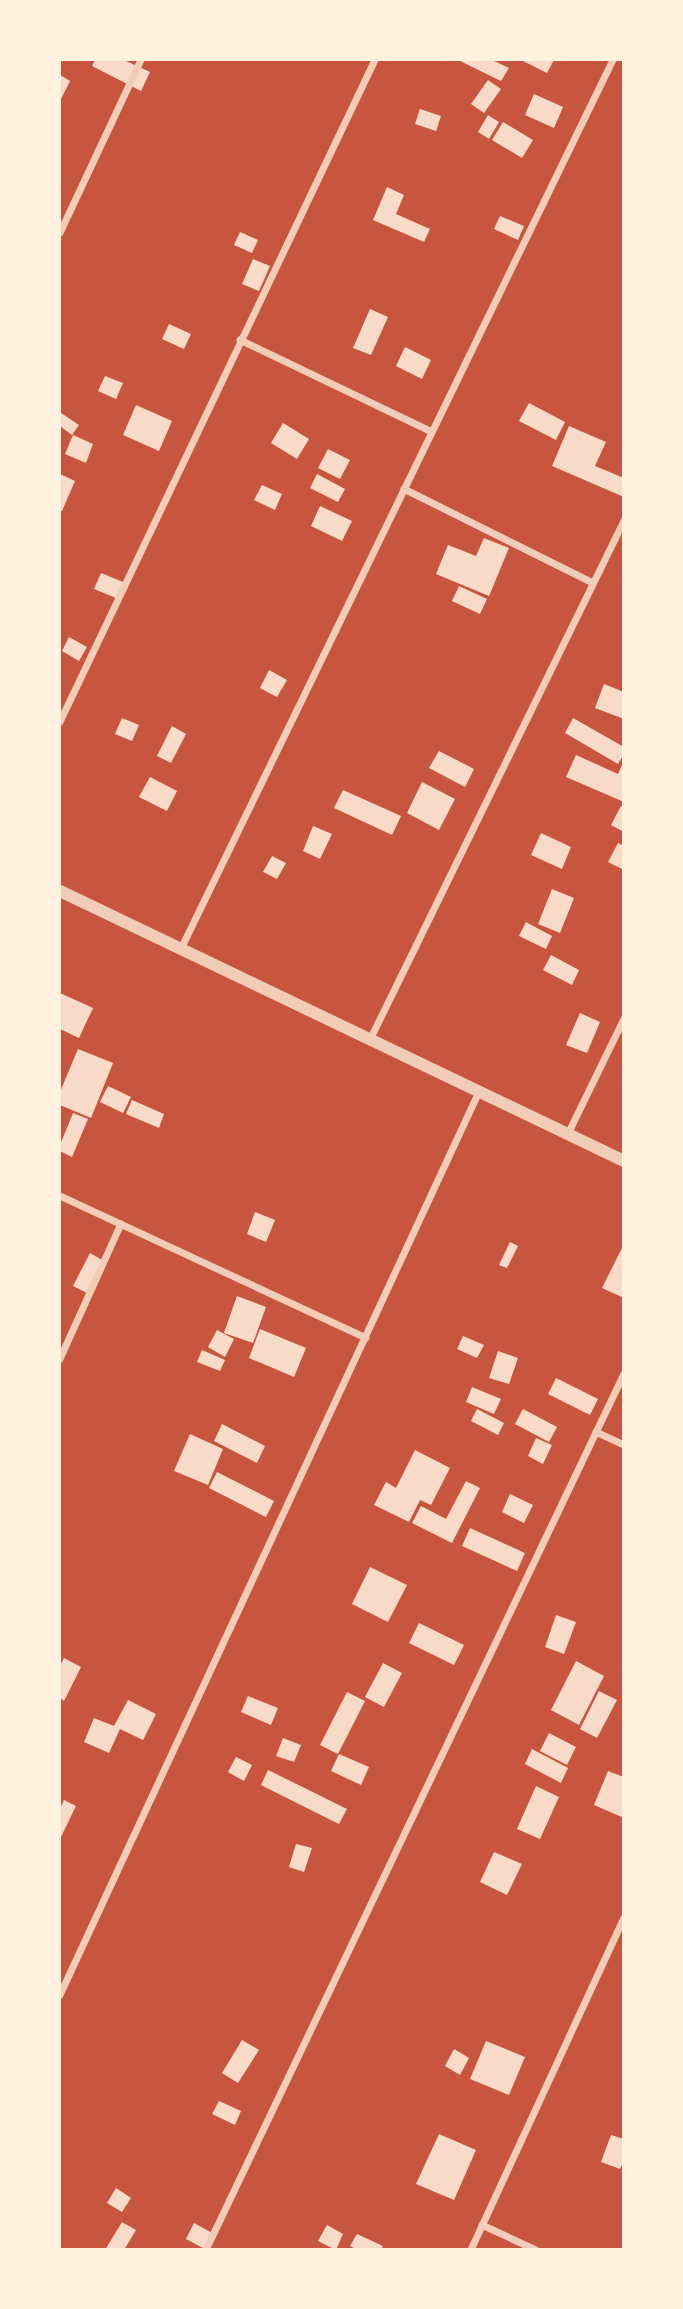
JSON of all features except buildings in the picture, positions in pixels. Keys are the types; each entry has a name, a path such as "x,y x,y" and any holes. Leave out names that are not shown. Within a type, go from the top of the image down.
{"street":[{"path":"60,233 141,60"},
{"path":"60,722 375,60"},
{"path":"181,949 613,60"},
{"path":"240,340 432,432"},
{"path":"404,489 593,583"},
{"path":"370,1040 624,522"},
{"path":"60,891 624,1161"},
{"path":"568,1134 624,1019"},
{"path":"60,1995 479,1092"},
{"path":"60,1196 366,1338"},
{"path":"60,1359 121,1224"},
{"path":"206,2249 624,1374"},
{"path":"596,1432 624,1445"},
{"path":"471,2249 624,1918"},
{"path":"482,2225 536,2249"}]}
